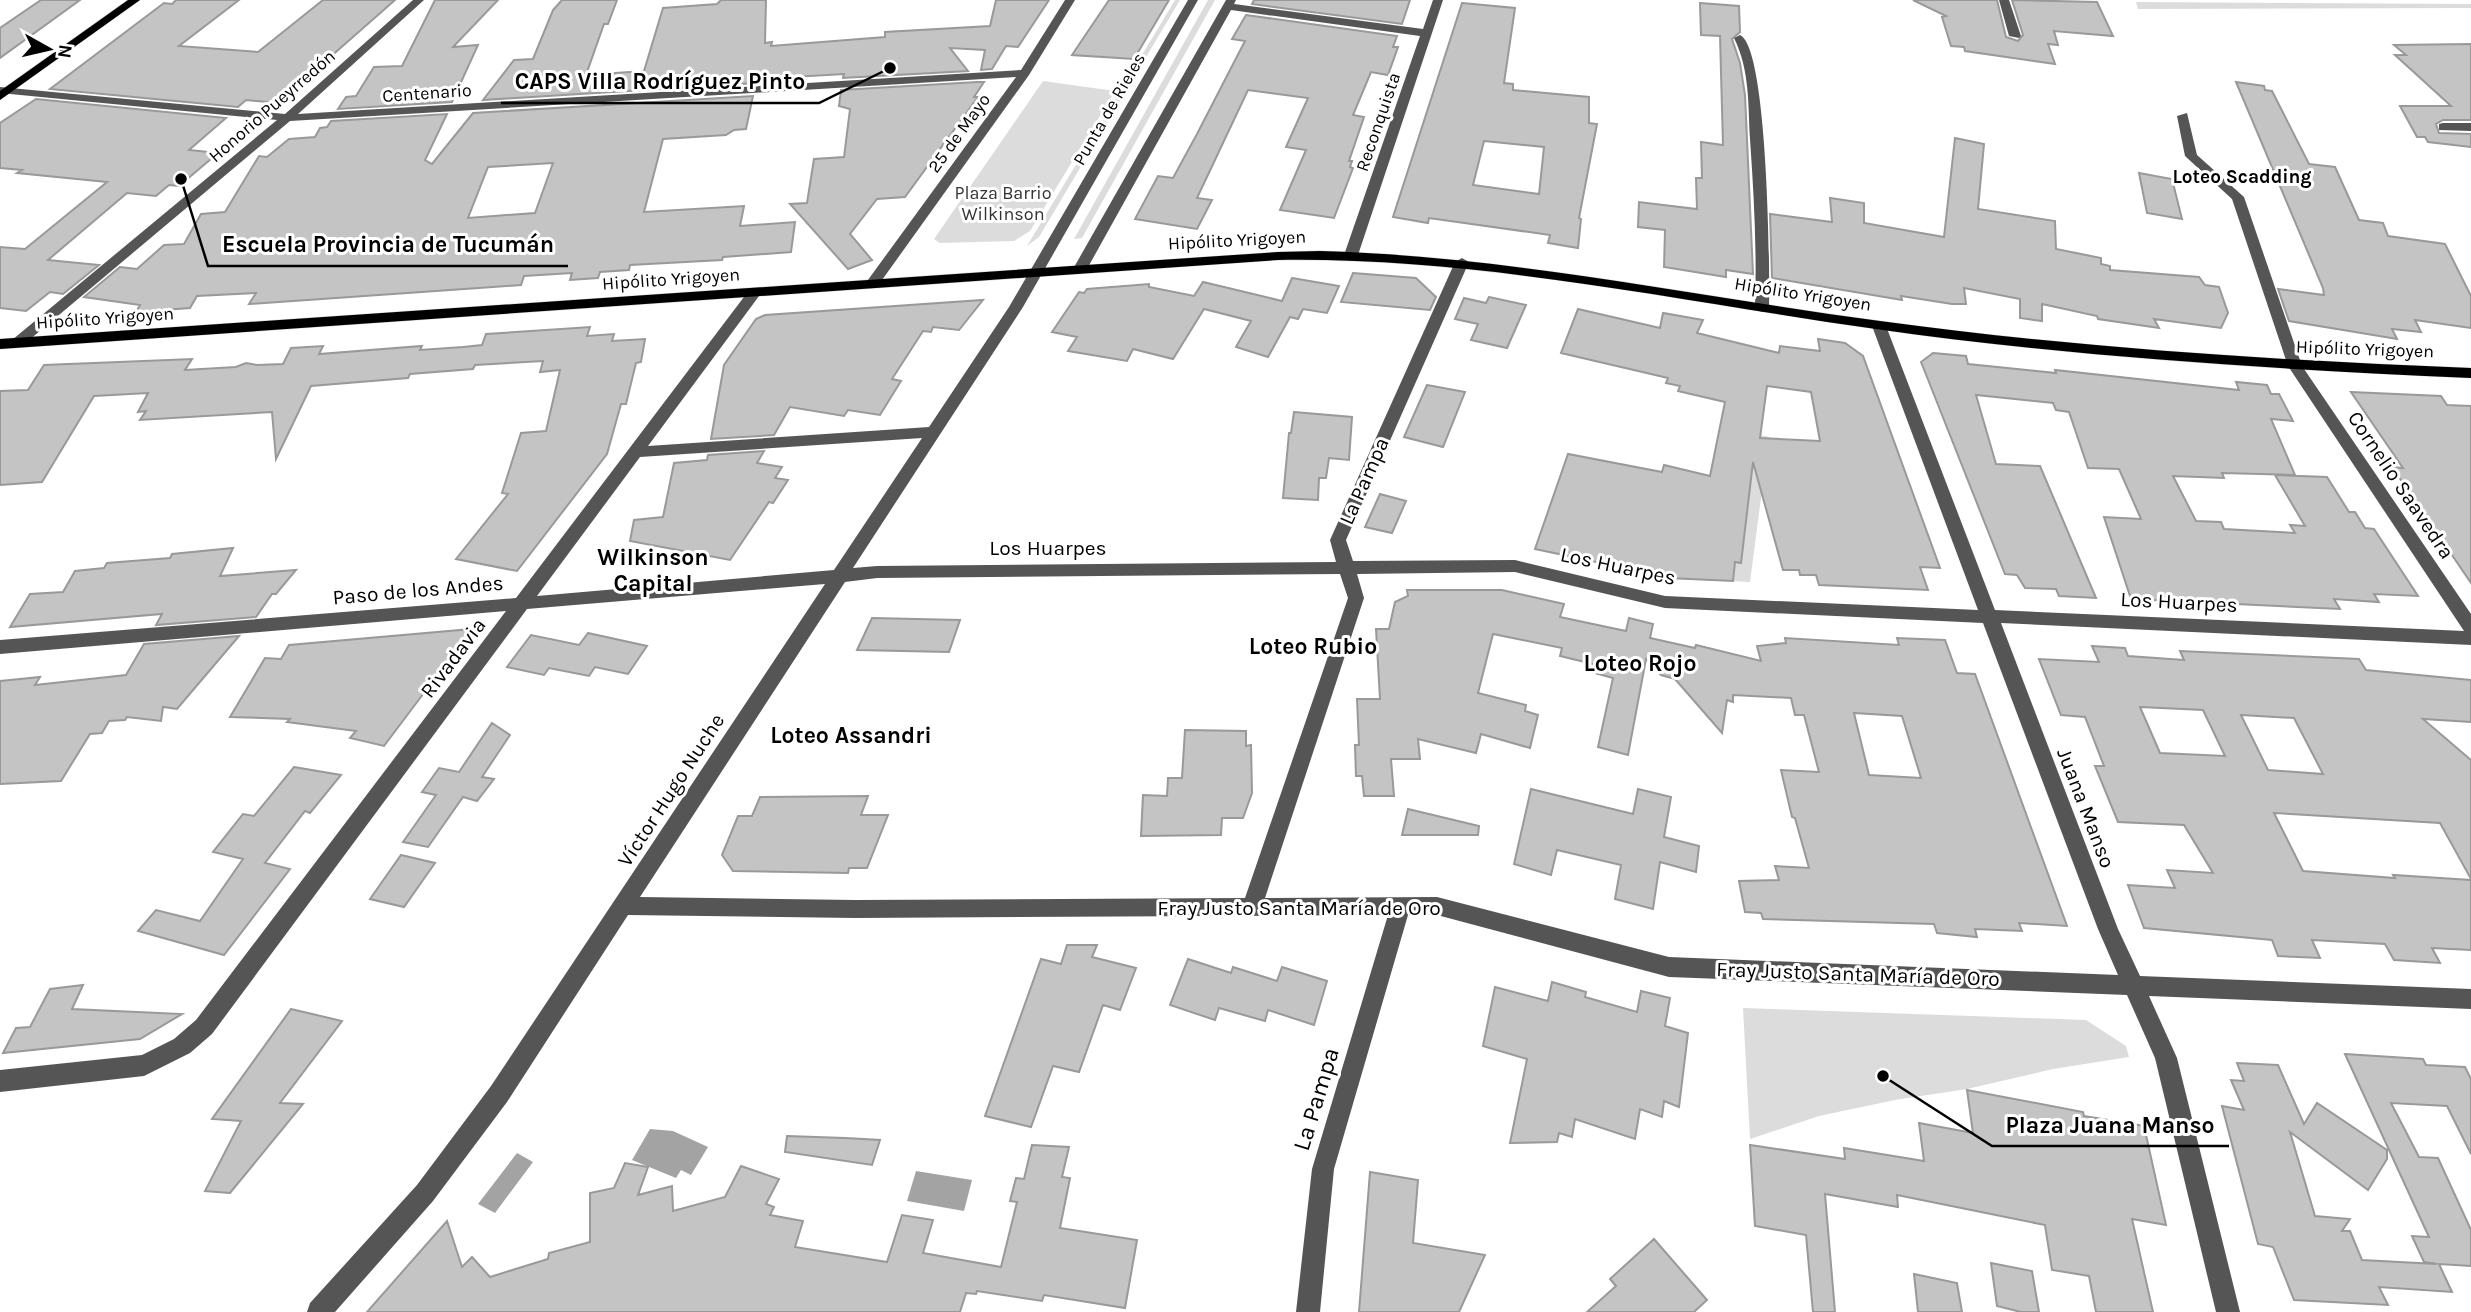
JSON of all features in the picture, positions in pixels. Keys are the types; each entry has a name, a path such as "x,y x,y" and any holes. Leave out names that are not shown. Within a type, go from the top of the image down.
{"main road":[{"path":"2,90 116,0"},
{"path":"2,90 135,0"},
{"name":"Hipólito Yrigoyen","path":"0,344 1035,272 1278,256 1351,255 1462,262 1880,326 2033,345 2295,366 2471,373"}],"street":[{"name":"Honorio Pueyrredón","path":"17,343 287,118 419,0"},
{"name":"25 de Mayo","path":"872,284 1024,74 1070,0"},
{"name":"Punta de Rieles","path":"1035,272 1193,0"},
{"name":"Reconquista","path":"1351,255 1438,0"},
{"path":"2004,0 2015,36"},
{"path":"1080,270 1229,3 1426,33"},
{"path":"1740,38 1749,58 1754,113 1763,265 1762,308"},
{"name":"Centenario","path":"2,90 287,118 1024,74"},
{"name":"Cornelio Saavedra","path":"2183,116 2191,156 2238,197 2295,366 2471,628"},
{"path":"2443,127 2471,127"},
{"name":"La Pampa","path":"1252,907 1356,598 1338,540 1462,262"},
{"name":"Víctor Hugo Nuche","path":"319,1312 425,1193 476,1128 839,576 1035,272"},
{"name":"Rivadavia","path":"0,1081 145,1065 182,1046 204,1027 755,292"},
{"name":"Juana Manso","path":"1880,326 2103,916 2166,1058 2228,1312"},
{"path":"635,452 933,432"},
{"name":"Los Huarpes","path":"839,576 877,572 1515,566 1665,602 2471,638"},
{"name":"Paso de los Andes","path":"0,647 839,576"},
{"name":"Fray Justo Santa María de Oro","path":"622,906 855,909 1437,906 1669,967 2471,999"},
{"name":"La Pampa","path":"1308,1312 1323,1169 1402,906"}],"green space":[{"path":"1175,0 1180,0 1039,237 1027,246"},
{"path":"1208,0 1215,0 1082,238 1074,239"},
{"path":"2136,2 2471,4 2471,8 2138,9"},
{"name":"Plaza Barrio Wilkinson","path":"1043,81 1115,91 1030,231 1014,241 940,243 934,239"},
{"path":"1720,426 1769,437 1750,582 1668,578 1677,553 1694,557"},
{"path":"1743,1008 2086,1020 2126,1046 2129,1057 2053,1069 1967,1089 1895,1100 1819,1116 1750,1139"}],"shaded area":[{"path":"650,1129 673,1131 708,1147 691,1175 681,1170 676,1178 632,1160"},
{"path":"517,1153 533,1162 495,1213 478,1204"},
{"path":"916,1171 972,1180 964,1211 907,1201"}],"building":[{"path":"41,0 80,0 0,58 0,28"},
{"path":"176,0 239,0 179,46 258,52 323,0 395,0 278,103 246,100 238,107 50,89 164,3 172,4"},
{"path":"435,0 498,0 453,47 478,45 452,102 338,109 346,97 356,96 374,67 402,66"},
{"path":"562,0 617,0 608,24 604,24 586,75 644,71 663,8 717,4 721,0 766,0 765,43 772,42 771,46 885,37 885,32 990,26 996,0 1049,0 1018,47 1006,46 992,69 981,70 985,50 950,48 968,71 843,78 844,74 757,79 756,83 483,100 514,60 533,59 553,10"},
{"path":"1109,0 1169,0 1134,59 1072,55"},
{"path":"1254,0 1410,0 1402,24 1252,4"},
{"path":"1913,0 1997,0 2006,37 2018,41 2023,35 2012,0 2097,2 2113,36 2054,31 2058,45 2048,44 2055,64 1965,51 1964,47 1951,46 1942,17 1946,16"},
{"path":"1462,3 1515,8 1504,83 1513,84 1513,90 1589,97 1589,123 1597,124 1579,218 1578,248 1548,243 1550,235 1429,218 1428,223 1393,217","holes":["1484,141 1544,147 1539,194 1473,185"]},
{"path":"1700,3 1739,6 1740,32 1732,39 1740,63 1745,95 1753,274 1726,270 1726,277 1664,267 1665,230 1638,227 1639,202 1697,209 1696,178 1702,178 1701,142 1723,145 1720,36 1701,35"},
{"path":"1246,15 1397,36 1393,47 1398,47 1388,75 1371,72 1353,115 1364,117 1349,161 1352,161 1350,167 1353,168 1334,218 1280,210 1306,150 1286,147 1308,98 1248,90 1197,198 1212,200 1197,229 1135,219 1158,176 1173,178 1197,134 1245,41 1232,39"},
{"path":"2471,44 2471,120 2443,120 2436,124 2439,133 2471,134 2471,147 2428,142 2425,137 2417,137 2400,106 2451,106 2395,55 2406,55 2394,45"},
{"path":"984,82 974,97 978,97 905,197 877,199 850,234 872,260 848,269 790,204 807,203 814,159 844,157 850,109 839,106 841,90"},
{"path":"2236,82 2264,86 2265,90 2272,91 2309,164 2335,167 2359,220 2383,223 2388,236 2445,244 2471,296 2471,328 2415,320 2421,332 2392,329 2397,339 2289,321 2278,289 2324,295 2323,288"},
{"path":"753,96 746,129 734,130 726,135 663,139 644,212 744,206 740,226 795,222 791,252 723,257 722,260 630,265 629,270 600,272 598,278 570,280 572,273 524,276 521,285 249,304 256,293 197,296 190,308 136,312 140,305 84,297 120,267 137,269 164,245 184,244 201,214 225,212 259,156 267,157 289,139 315,137 320,128 327,127 331,121 447,114 425,160 432,164 473,113","holes":["553,163 535,213 468,218 488,167"]},
{"path":"36,99 226,118 189,150 218,153 179,186 169,185 156,196 127,193 48,260 99,265 63,294 50,292 26,311 0,308 0,247 25,249 107,182 17,173 22,170 0,168 0,123"},
{"path":"1955,138 1984,144 1978,209 2055,221 2056,249 2101,258 2101,264 2110,266 2110,270 2199,277 2205,285 2219,287 2228,313 2221,328 2154,319 2159,328 2098,319 2097,316 2042,304 2042,321 2020,318 2020,299 1964,288 1966,304 1952,304 1901,296 1902,300 1772,278 1770,214 1832,222 1830,198 1864,203 1864,223 1944,237"},
{"path":"2139,173 2172,179 2182,219 2147,213"},
{"path":"1353,273 1416,278 1436,297 1430,310 1341,302"},
{"path":"1292,278 1339,286 1327,313 1303,309 1298,319 1290,317 1268,357 1236,347 1251,321 1204,309 1173,359 1133,349 1127,361 1068,351 1077,337 1052,332 1079,292 1084,293 1087,289 1149,284 1149,287 1194,296 1203,282 1282,301"},
{"path":"1489,297 1526,305 1507,348 1471,340 1478,324 1455,319 1464,298 1486,303"},
{"path":"983,300 959,330 933,327 931,332 923,331 892,379 901,381 880,415 848,410 844,416 790,407 774,435 711,439 724,365 756,319 765,315"},
{"path":"1578,309 1660,328 1663,313 1703,320 1697,333 1779,353 1780,346 1820,351 1818,339 1845,343 1863,356 1940,568 1920,567 1928,590 1819,585 1816,575 1800,575 1799,570 1783,570 1753,462 1741,563 1735,562 1733,581 1668,578 1669,574 1602,557 1601,563 1535,549 1568,454 1662,472 1664,465 1710,476 1725,402 1678,391 1680,386 1666,383 1668,378 1561,353","holes":["1767,386 1811,392 1820,441 1760,438"]},
{"path":"590,327 587,336 614,334 612,341 645,339 641,362 636,363 626,404 621,404 607,454 517,571 456,559 508,494 502,493 521,433 546,431 560,370 540,372 543,361 475,365 473,369 410,374 408,378 311,386 276,459 272,412 140,420 146,411 138,412 148,393 94,396 42,482 0,485 0,391 28,390 44,365 192,359 185,370 236,367 246,363 283,364 291,348 323,346 319,354 422,346 420,350 463,347 482,345 486,334"},
{"path":"1933,353 1966,356 1968,364 2056,373 2055,370 2239,390 2236,382 2267,385 2271,394 2279,394 2293,421 2271,419 2295,475 2222,473 2224,478 2173,476 2196,521 2221,522 2224,529 2295,533 2290,525 2305,526 2275,475 2327,477 2349,512 2355,512 2365,528 2374,529 2418,596 2374,594 2379,602 2334,599 2340,609 2131,599 2104,517 2141,519 2119,469 2088,468 2069,412 2056,410 2053,403 1976,395 1996,464 2040,466 2096,598 2059,596 2056,589 2025,588 2017,575 2005,574 1921,362"},
{"path":"1427,385 1465,392 1443,447 1404,437"},
{"path":"2351,392 2441,396 2447,405 2471,406 2471,583 2392,467 2403,468"},
{"path":"1294,412 1352,417 1349,460 1329,458 1326,478 1319,478 1318,500 1283,498 1289,433"},
{"path":"764,451 757,463 782,467 775,478 788,480 773,503 769,502 730,560 630,541 634,520 663,517 674,463 707,460 708,455"},
{"path":"1380,494 1406,501 1392,533 1365,527"},
{"path":"233,548 220,576 296,570 276,594 272,594 256,617 156,625 162,614 10,627 30,594 63,592 75,571 104,568 107,563 170,558 172,554"},
{"path":"1407,590 1502,590 1564,604 1560,617 1626,631 1629,618 1653,624 1650,638 1695,648 1696,645 1761,661 1757,646 1786,643 1785,638 1899,645 1897,638 1945,640 1957,673 1975,674 2067,926 2019,923 2022,931 1975,929 1977,937 1937,933 1934,924 1763,919 1761,913 1745,912 1739,881 1779,880 1775,866 1809,868 1795,818 1792,817 1781,770 1819,772 1804,715 1795,715 1791,698 1733,695 1733,702 1727,700 1722,733 1675,679 1661,675 1646,659 1628,755 1598,747 1613,678 1595,673 1597,665 1560,656 1562,648 1493,634 1478,693 1526,705 1525,711 1538,715 1530,748 1481,734 1476,753 1418,739 1420,759 1391,759 1394,796 1364,796 1362,776 1356,776 1355,745 1359,745 1357,699 1380,699 1376,629 1389,629 1395,602 1408,596","holes":["1854,713 1902,716 1921,778 1869,775"]},
{"path":"872,618 960,620 949,652 857,650"},
{"path":"472,629 384,746 350,738 356,731 287,722 290,719 230,717 265,658 281,659 289,645"},
{"path":"588,633 647,646 628,674 595,667 589,676 549,668 544,675 507,667 531,635 579,645"},
{"path":"239,636 177,709 163,707 161,721 127,717 125,720 109,721 102,733 90,734 61,781 0,784 0,681 40,677 35,685 126,675 144,644"},
{"path":"2092,646 2125,648 2128,656 2184,660 2180,651 2359,659 2366,670 2471,680 2471,722 2423,719 2471,760 2471,879 2440,823 2274,813 2303,871 2471,880 2471,950 2432,948 2440,963 2394,960 2385,944 2312,940 2320,958 2278,956 2272,940 2144,928 2128,885 2175,888 2167,870 2213,873 2184,825 2118,822 2095,766 2104,766 2085,717 2061,715 2039,659 2099,662","holes":["2140,707 2203,710 2225,756 2160,753","2241,715 2294,718 2323,774 2268,770"]},
{"path":"492,723 510,735 482,777 494,779 477,801 463,797 428,847 403,842 436,795 422,792 439,768 459,772"},
{"path":"1185,730 1246,731 1246,746 1251,745 1252,793 1243,818 1222,818 1221,835 1141,836 1143,795 1167,796 1168,778 1182,778"},
{"path":"294,767 341,775 310,813 305,811 265,863 290,869 224,955 138,931 156,910 200,921 243,859 213,852 243,814 254,816"},
{"path":"1531,789 1633,814 1638,789 1671,797 1664,837 1699,846 1696,872 1660,862 1653,909 1615,899 1621,865 1557,850 1551,875 1514,864"},
{"path":"868,796 861,815 888,815 867,868 849,868 848,873 733,871 722,855 738,816 752,816 760,797"},
{"path":"1408,809 1479,826 1478,835 1402,835"},
{"path":"401,855 435,863 404,907 370,899"},
{"path":"1067,945 1097,945 1092,957 1136,968 1120,1010 1103,1005 1079,1072 1053,1066 1031,1127 985,1116 1041,959 1061,964"},
{"path":"1188,959 1231,973 1233,967 1277,981 1282,967 1327,981 1314,1025 1268,1010 1265,1021 1219,1008 1215,1020 1170,1005"},
{"path":"1552,982 1586,992 1585,997 1637,1012 1641,991 1670,998 1665,1026 1688,1033 1679,1107 1664,1101 1662,1117 1640,1109 1635,1139 1575,1119 1572,1137 1559,1133 1557,1142 1510,1143 1527,1059 1483,1046 1495,987 1548,1001"},
{"path":"83,985 72,1009 182,1014 140,1039 3,1053 16,1028 30,1027 50,989"},
{"path":"291,1009 342,1021 280,1103 303,1104 230,1193 205,1191 241,1121 212,1119"},
{"path":"2345,1054 2423,1059 2426,1065 2465,1067 2471,1079 2471,1154 2447,1106 2391,1103 2419,1157 2438,1158 2471,1230 2471,1266 2439,1264 2452,1292 2379,1287 2388,1305 2294,1300 2273,1247 2258,1244 2222,1106 2244,1110 2231,1080 2244,1081 2237,1063 2278,1065 2304,1124 2317,1103 2387,1150 2387,1159 2368,1190 2290,1132 2315,1216 2350,1219 2342,1231 2350,1231 2362,1260 2437,1264 2424,1262 2412,1236 2429,1237"},
{"path":"1967,1090 2083,1112 2084,1116 2144,1126 2166,1225 2132,1219 2153,1312 2096,1312 2089,1276 2052,1270 2045,1225 1897,1195 1898,1207 1825,1194 1835,1312 1813,1312 1806,1235 1755,1226 1750,1145 1845,1159 1844,1148 1924,1161 1919,1123 1973,1133"},
{"path":"787,1136 880,1140 872,1165 785,1152"},
{"path":"1032,1145 1069,1147 1062,1177 1070,1178 1060,1228 1137,1240 1125,1308 1044,1295 1042,1301 977,1291 976,1294 966,1293 960,1312 367,1312 447,1221 462,1267 472,1257 490,1277 548,1259 549,1253 590,1242 590,1193 614,1188 625,1163 648,1167 638,1195 672,1186 673,1211 725,1197 741,1166 779,1179 766,1204 774,1207 770,1215 803,1221 795,1247 887,1262 902,1215 933,1220 923,1253 1001,1267 1017,1202 1010,1201 1016,1178 1024,1179"},
{"path":"1370,1172 1418,1180 1413,1243 1485,1255 1459,1312 1359,1312"},
{"path":"1654,1239 1707,1300 1694,1312 1587,1312 1616,1286 1610,1279"},
{"path":"1991,1263 2032,1271 2039,1312 2021,1312 1997,1306"},
{"path":"1914,1274 1957,1283 1962,1312 1918,1312"}],"place":[{"name":"CAPS Villa Rodríguez Pinto","path":"890,68"},
{"name":"Escuela Provincia de Tucumán","path":"181,179"},
{"name":"Plaza Juana Manso","path":"1883,1076"}],"district":[{"name":"Loteo Scadding","path":"2242,176"},
{"name":"Wilkinson Capital","path":"653,570"},
{"name":"Loteo Rubio","path":"1313,646"},
{"name":"Loteo Rojo","path":"1640,663"},
{"name":"Loteo Assandri","path":"851,735"}]}
